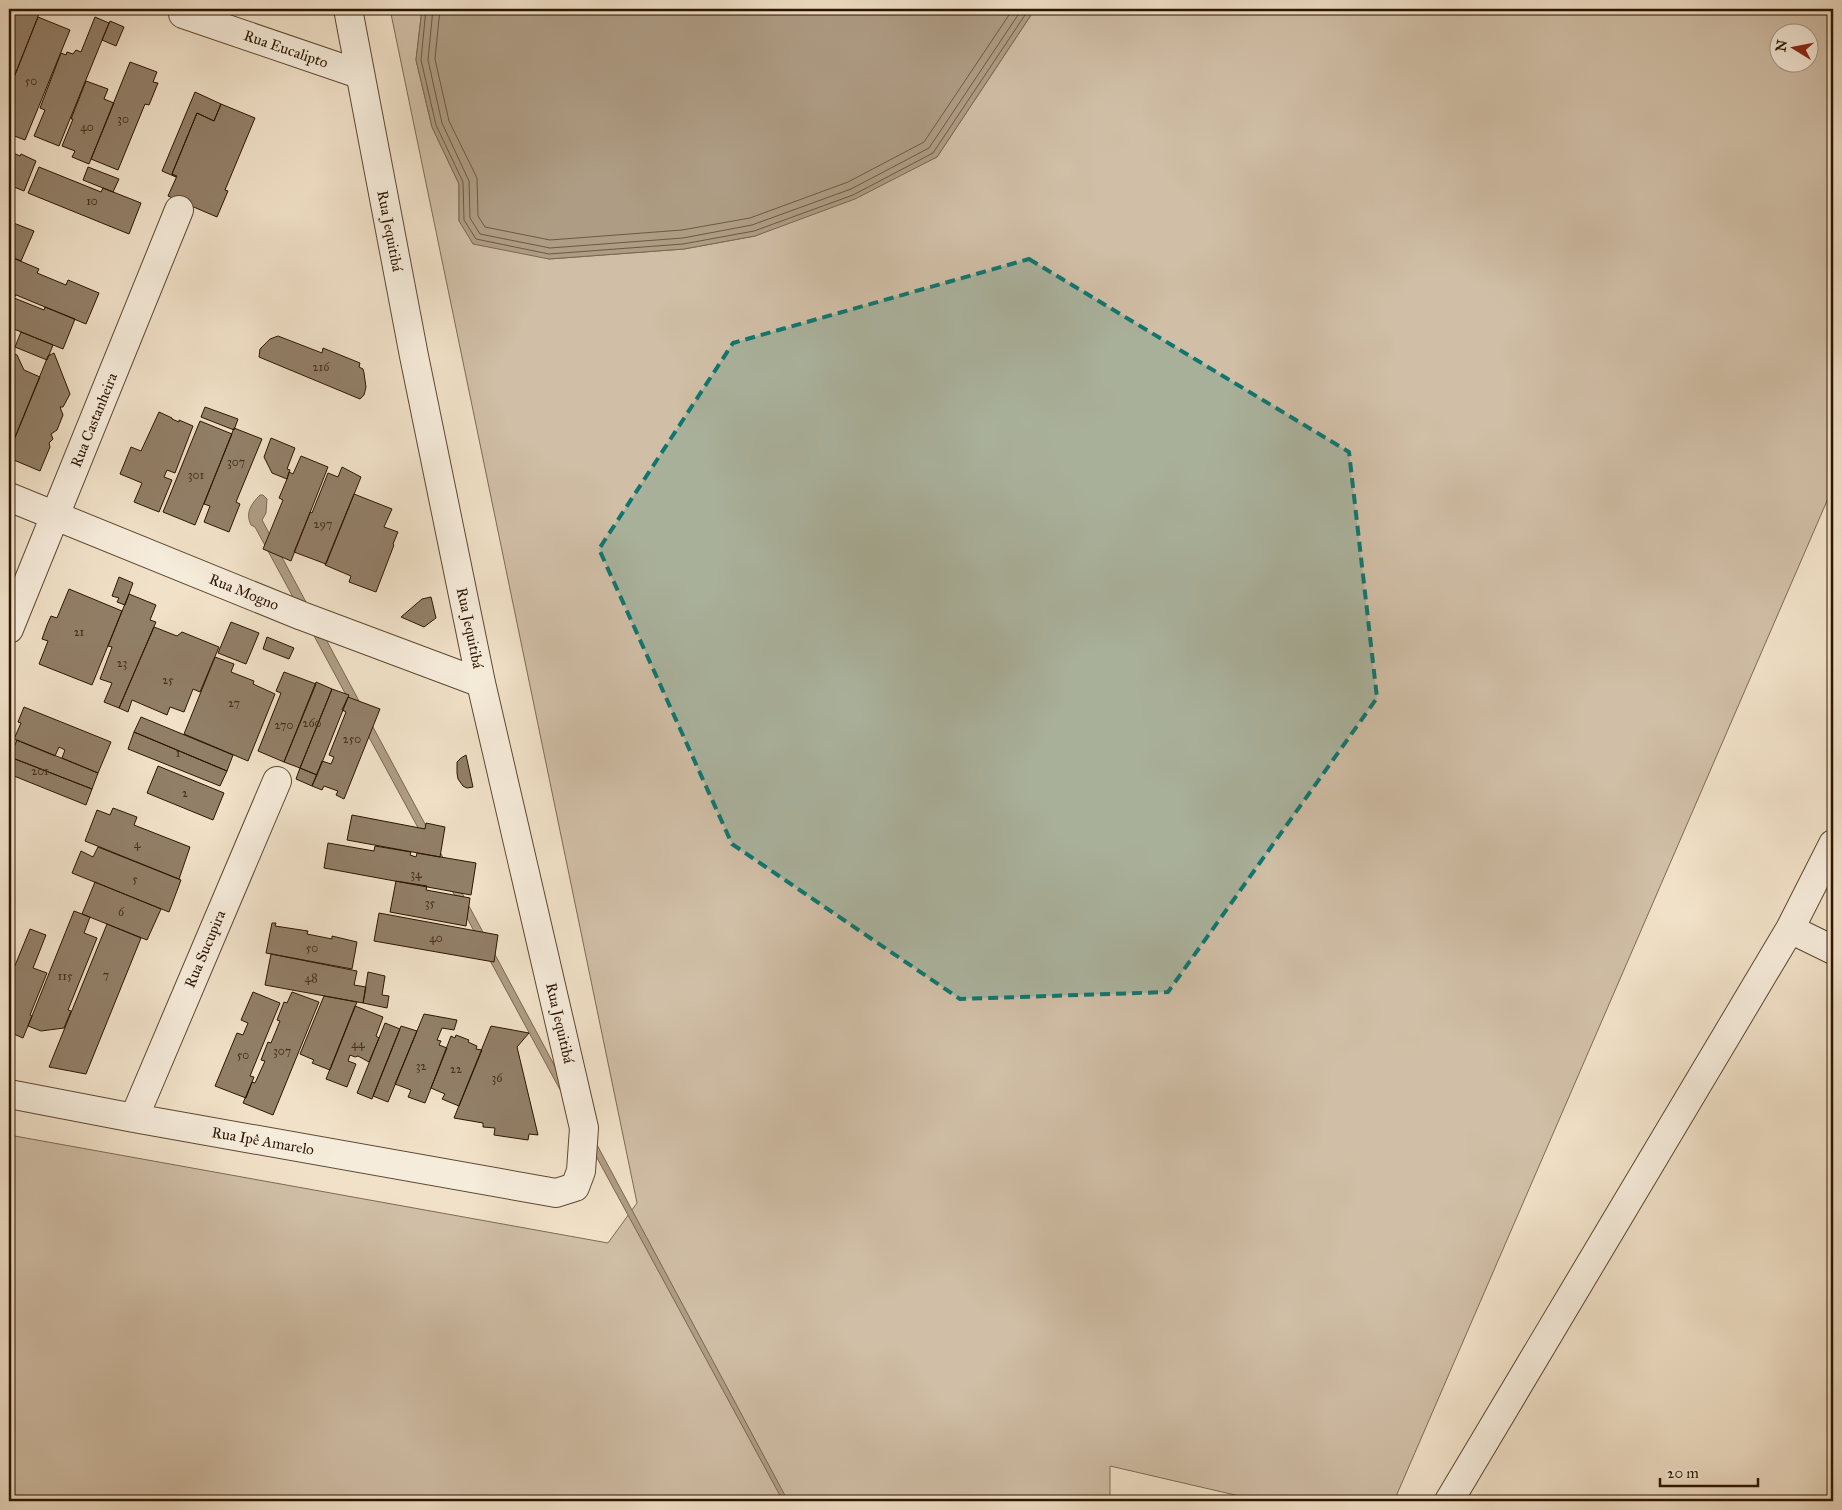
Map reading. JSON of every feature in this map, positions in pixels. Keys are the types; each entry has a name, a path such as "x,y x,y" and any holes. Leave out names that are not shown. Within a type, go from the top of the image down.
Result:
{"street":[{"name":"Rua Jequitibá","path":"348,9 412,346 481,683 584,1128 582,1171 575,1187 556,1193 518,1187"},
{"name":"Rua Eucalipto","path":"182,10 359,74"},
{"name":"Rua Castanheira","path":"9,630 179,210"},
{"name":"Rua Mogno","path":"9,497 302,616 481,683"},
{"name":"Rua Sucupira","path":"134,1118 277,780"},
{"path":"1449,1501 1790,929 1833,844"},
{"path":"1790,929 1833,950"},
{"name":"Rua Ipê Amarelo","path":"9,1094 518,1187"}],"highlighted area":[{"path":"1029,259 1349,452 1377,698 1168,992 960,999 732,844 599,549 733,343"}],"shaded area":[{"path":"390,9 422,9 416,60 432,127 459,184 459,221 549,259 684,249 755,236 937,157 1035,9 1833,9 1833,487 1394,1501 1261,1501 1110,1466 1110,1501 9,1501 9,1135 608,1243 637,1203"}],"water":[{"path":"422,9 1035,9 937,157 855,199 755,236 684,249 549,259 473,244 459,221 459,184 432,127 416,60"},
{"path":"260,495 267,499 266,513 262,520 788,1501 783,1501 255,527 251,525 249,521 250,509"}],"building":[{"path":"9,9 26,9 39,14 9,90"},
{"path":"38,17 70,30 25,140 9,134 9,101 12,93 9,90"},
{"path":"95,17 109,23 59,146 34,136 45,110 40,108 61,53 66,55 67,52 73,54 76,50 81,52"},
{"path":"110,21 124,27 116,46 102,40"},
{"path":"130,62 157,72 153,82 158,83 149,105 145,104 118,170 91,159"},
{"path":"86,81 108,89 104,99 114,103 89,164 72,157 75,151 62,146"},
{"path":"195,92 221,104 214,121 197,113 172,174 176,177 162,171"},
{"path":"221,104 255,118 225,190 228,191 217,217 168,196 177,176 172,174 197,113 214,121"},
{"path":"9,151 36,161 24,191 9,185"},
{"path":"39,167 101,192 103,188 141,203 129,234 28,193"},
{"path":"88,167 119,179 113,192 83,180"},
{"path":"11,222 34,231 21,261 9,256 9,226"},
{"path":"13,258 39,269 37,273 66,285 68,280 99,293 86,324 9,292 9,269"},
{"path":"9,292 16,295 14,298 44,310 45,307 75,319 63,349 9,327"},
{"path":"21,332 53,345 47,360 15,347"},
{"path":"278,336 322,353 323,348 360,363 359,367 363,369 366,387 364,395 360,399 259,357 260,349 270,339"},
{"path":"12,353 17,355 24,370 40,377 9,452 9,362"},
{"path":"54,353 70,394 63,407 60,407 63,415 57,430 51,434 53,439 49,443 50,447 40,471 9,458 9,452 48,356"},
{"path":"205,407 238,419 234,430 201,417"},
{"path":"159,412 179,422 179,420 193,426 175,473 167,470 164,477 172,480 159,512 134,502 142,483 120,474 131,447 141,451"},
{"path":"200,421 232,434 195,525 163,512"},
{"path":"234,428 262,439 236,502 240,504 229,532 204,522 210,506 204,504"},
{"path":"271,438 295,448 287,469 290,470 287,479 272,473 264,457"},
{"path":"301,456 328,467 291,561 263,549 283,500 279,498 289,472 293,474"},
{"path":"342,467 361,477 326,564 294,552 328,473 338,477"},
{"path":"354,494 392,509 384,527 398,532 376,592 349,582 351,576 325,565"},
{"path":"119,577 133,583 125,605 117,602 119,598 112,596"},
{"path":"69,589 122,611 92,685 39,664 48,641 42,639 47,625 51,616 57,618"},
{"path":"129,594 156,605 150,620 156,622 119,708 104,702 112,683 100,679 112,647 108,646"},
{"path":"431,597 436,618 424,627 401,617 422,599"},
{"path":"231,622 259,633 246,664 218,653"},
{"path":"154,627 177,636 182,632 219,647 200,692 193,689 184,712 170,707 167,715 132,700 128,712 119,708"},
{"path":"267,637 294,648 289,659 263,649"},
{"path":"215,657 234,664 231,672 254,681 253,684 275,694 248,761 184,734"},
{"path":"284,672 316,684 284,762 258,751 281,693 276,691"},
{"path":"316,682 332,689 300,768 284,762"},
{"path":"332,689 349,695 317,775 300,768"},
{"path":"348,697 380,709 344,799 336,795 338,791 324,786 322,790 312,786 322,761 331,764 334,757 329,755 346,712 342,710"},
{"path":"24,707 111,742 98,773 62,758 65,750 59,747 55,756 14,739 21,723 18,722"},
{"path":"141,717 233,755 227,771 134,732"},
{"path":"134,732 227,771 220,786 128,749"},
{"path":"17,740 98,773 92,789 10,757"},
{"path":"466,755 473,787 467,788 458,779 457,773 457,762"},
{"path":"10,757 92,789 86,805 9,774"},
{"path":"158,766 224,793 213,820 147,793"},
{"path":"300,768 317,775 312,786 296,779"},
{"path":"113,808 137,817 134,825 190,847 179,879 85,841 97,810 110,815"},
{"path":"352,815 425,829 426,823 445,827 440,857 347,840"},
{"path":"328,843 374,851 375,846 411,852 410,855 416,857 417,853 476,863 471,895 324,868"},
{"path":"98,847 181,880 169,912 72,873 81,851 93,857"},
{"path":"396,881 427,886 426,890 470,898 466,926 390,912"},
{"path":"95,882 161,909 147,940 82,914"},
{"path":"74,911 90,917 84,933 97,938 68,1010 71,1011 64,1028 41,1031 28,1026"},
{"path":"379,913 498,935 494,962 374,941"},
{"path":"272,923 276,923 275,926 308,931 307,934 332,939 332,936 357,942 352,969 266,953"},
{"path":"107,924 141,938 86,1074 49,1067"},
{"path":"30,929 46,935 33,968 47,973 23,1038 9,1032 9,980"},
{"path":"271,954 357,971 354,985 366,987 363,1003 265,985"},
{"path":"368,972 385,976 382,995 389,996 387,1008 363,1003"},
{"path":"253,992 280,1003 250,1076 254,1077 246,1098 215,1086 237,1033 243,1035 248,1023 241,1020"},
{"path":"292,992 319,1002 273,1115 243,1103 252,1082 255,1083 265,1061 261,1060 268,1042 271,1043 280,1021 277,1020 284,1002 287,1003"},
{"path":"324,996 357,1002 330,1070 312,1063 314,1060 300,1054"},
{"path":"355,1006 383,1017 376,1036 379,1038 369,1062 358,1056 350,1055 348,1061 356,1064 347,1087 326,1079"},
{"path":"424,1014 457,1020 454,1030 442,1028 437,1040 441,1041 439,1045 447,1048 425,1103 408,1097 411,1090 395,1084"},
{"path":"385,1023 400,1029 372,1099 357,1093"},
{"path":"401,1026 417,1031 388,1102 373,1096"},
{"path":"491,1026 529,1033 517,1047 538,1135 529,1134 528,1140 494,1135 495,1128 483,1127 483,1123 454,1118"},
{"path":"456,1035 469,1040 468,1042 477,1046 476,1049 482,1050 459,1106 442,1099 445,1094 431,1088 451,1036 455,1038"}]}
